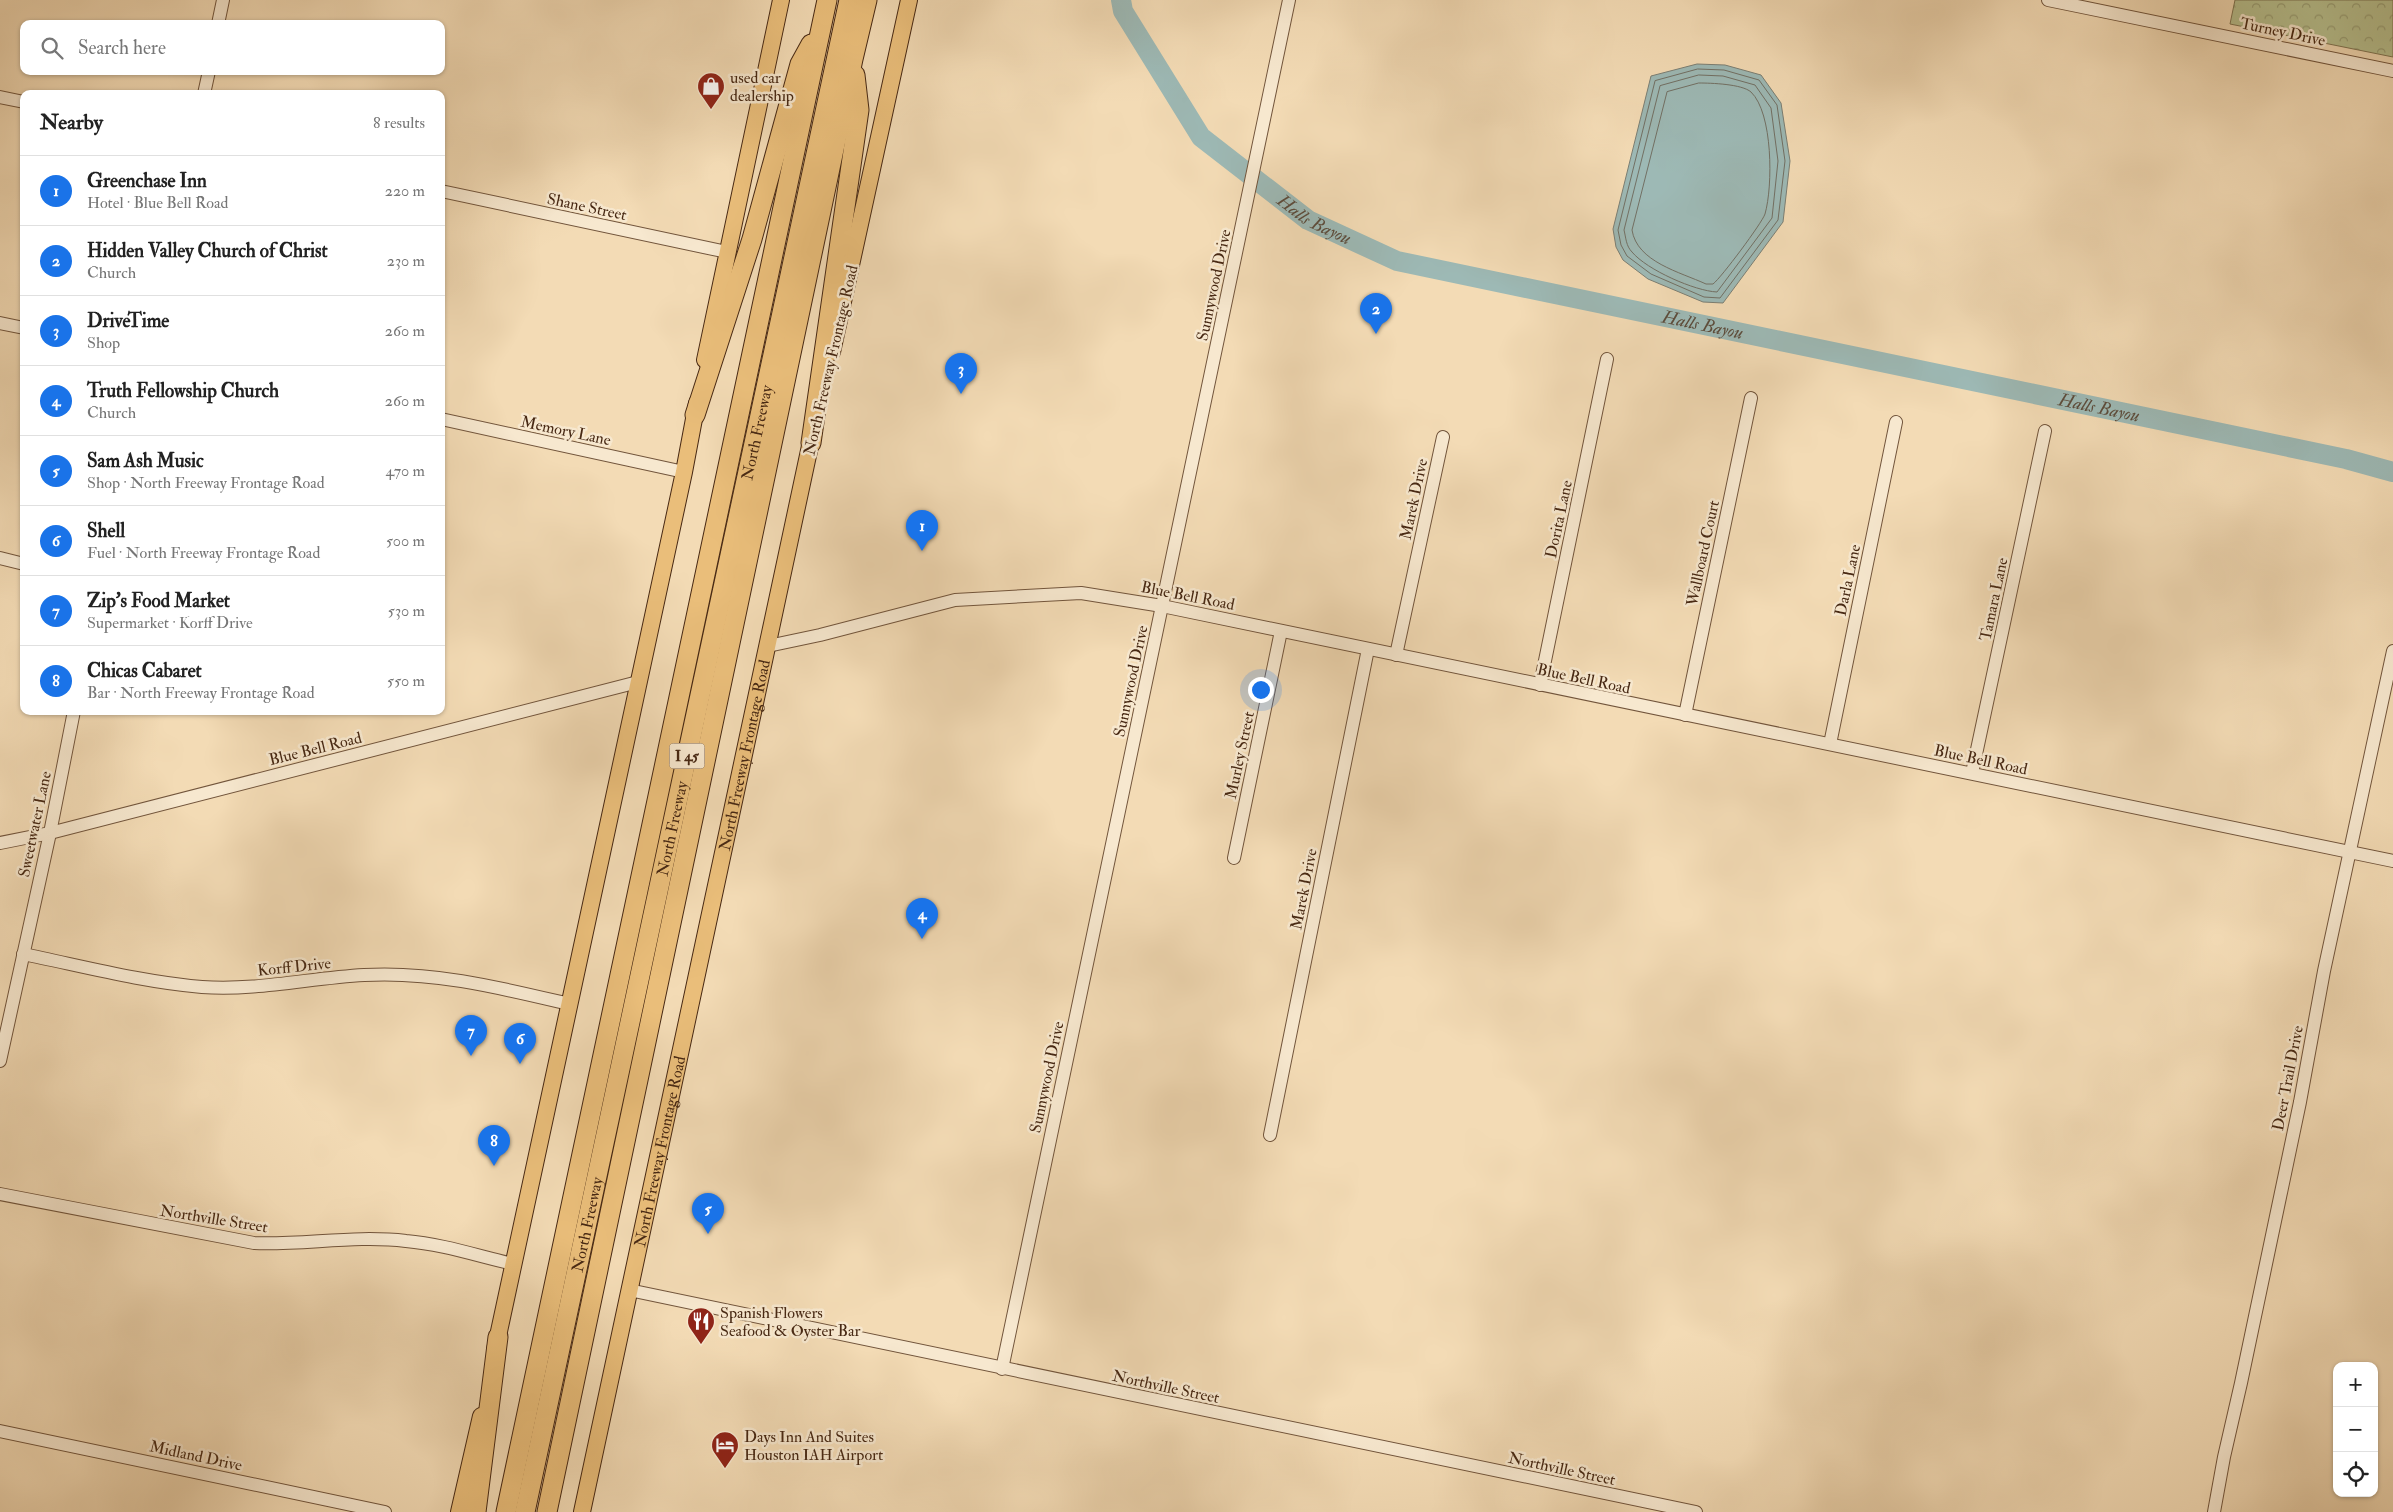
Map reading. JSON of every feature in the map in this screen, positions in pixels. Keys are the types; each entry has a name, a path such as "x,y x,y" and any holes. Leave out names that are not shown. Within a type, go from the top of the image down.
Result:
{"highway":[{"name":"North Freeway","path":"506,1512 827,0"},
{"name":"North Freeway","path":"525,1512 849,0"},
{"name":"North Freeway","path":"547,1512 853,58 867,0"},
{"path":"695,415 752,239 800,64 822,24"},
{"path":"811,443 859,110 853,58"},
{"path":"476,1512 498,1337"}],"main road":[{"path":"459,1512 684,472 727,252 782,0"},
{"name":"North Freeway Frontage Road","path":"582,1512 811,443 862,221 909,0"}],"street":[{"path":"219,20 224,0"},
{"name":"Sunnywood Drive","path":"1002,1369 1289,0"},
{"name":"Turney Drive","path":"2048,0 2393,71"},
{"path":"205,90 207,75"},
{"path":"0,97 20,101"},
{"name":"Shane Street","path":"445,192 727,252"},
{"path":"0,323 20,327"},
{"name":"Dorita Lane","path":"1540,685 1608,359"},
{"name":"Wallboard Court","path":"1684,715 1751,398"},
{"name":"Memory Lane","path":"445,420 684,472"},
{"name":"Darla Lane","path":"1830,744 1896,422"},
{"name":"Tamara Lane","path":"1972,773 2045,431"},
{"name":"Marek Drive","path":"1396,655 1443,437"},
{"path":"0,558 20,563"},
{"name":"Blue Bell Road","path":"768,646 820,635 955,600 1081,593 1162,606 2393,860"},
{"name":"Murley Street","path":"1234,858 1281,631"},
{"name":"Marek Drive","path":"1270,1135 1368,649"},
{"name":"Deer Trail Drive","path":"2214,1512 2224,1457 2244,1373 2300,1102 2324,971 2393,651"},
{"name":"Blue Bell Road","path":"0,843 50,833 638,682"},
{"name":"Sweetwater Lane","path":"0,1061 50,833 73,715"},
{"name":"Korff Drive","path":"23,954 145,979 202,987 256,987 364,975 428,976 505,989 569,1004"},
{"name":"Northville Street","path":"0,1194 254,1243 286,1244 369,1239 407,1241 514,1264"},
{"name":"Northville Street","path":"629,1290 1696,1512"},
{"name":"Midland Drive","path":"0,1431 386,1512"}],"green space":[{"path":"2235,0 2393,0 2393,57 2230,24"}],"water":[{"path":"1697,64 1725,65 1761,75 1781,103 1790,161 1783,222 1723,303 1703,302 1648,279 1623,260 1616,247 1613,229 1651,76"}],"waterway":[{"name":"Halls Bayou","path":"1121,0 1123,11 1201,137 1308,220 1397,261 2346,459 2393,472"}],"place":[{"name":"used car dealership","path":"711,110"},
{"name":"Hidden Valley Church of Christ","path":"1376,334"},
{"name":"DriveTime","path":"961,394"},
{"name":"Greenchase Inn","path":"922,551"},
{"name":"Truth Fellowship Church","path":"922,939"},
{"name":"Zip's Food Market","path":"471,1056"},
{"name":"Shell","path":"520,1064"},
{"name":"Chicas Cabaret","path":"494,1166"},
{"name":"Sam Ash Music","path":"708,1234"},
{"name":"Spanish Flowers Seafood & Oyster Bar","path":"701,1345"},
{"name":"Days Inn And Suites Houston IAH Airport","path":"725,1469"}]}
